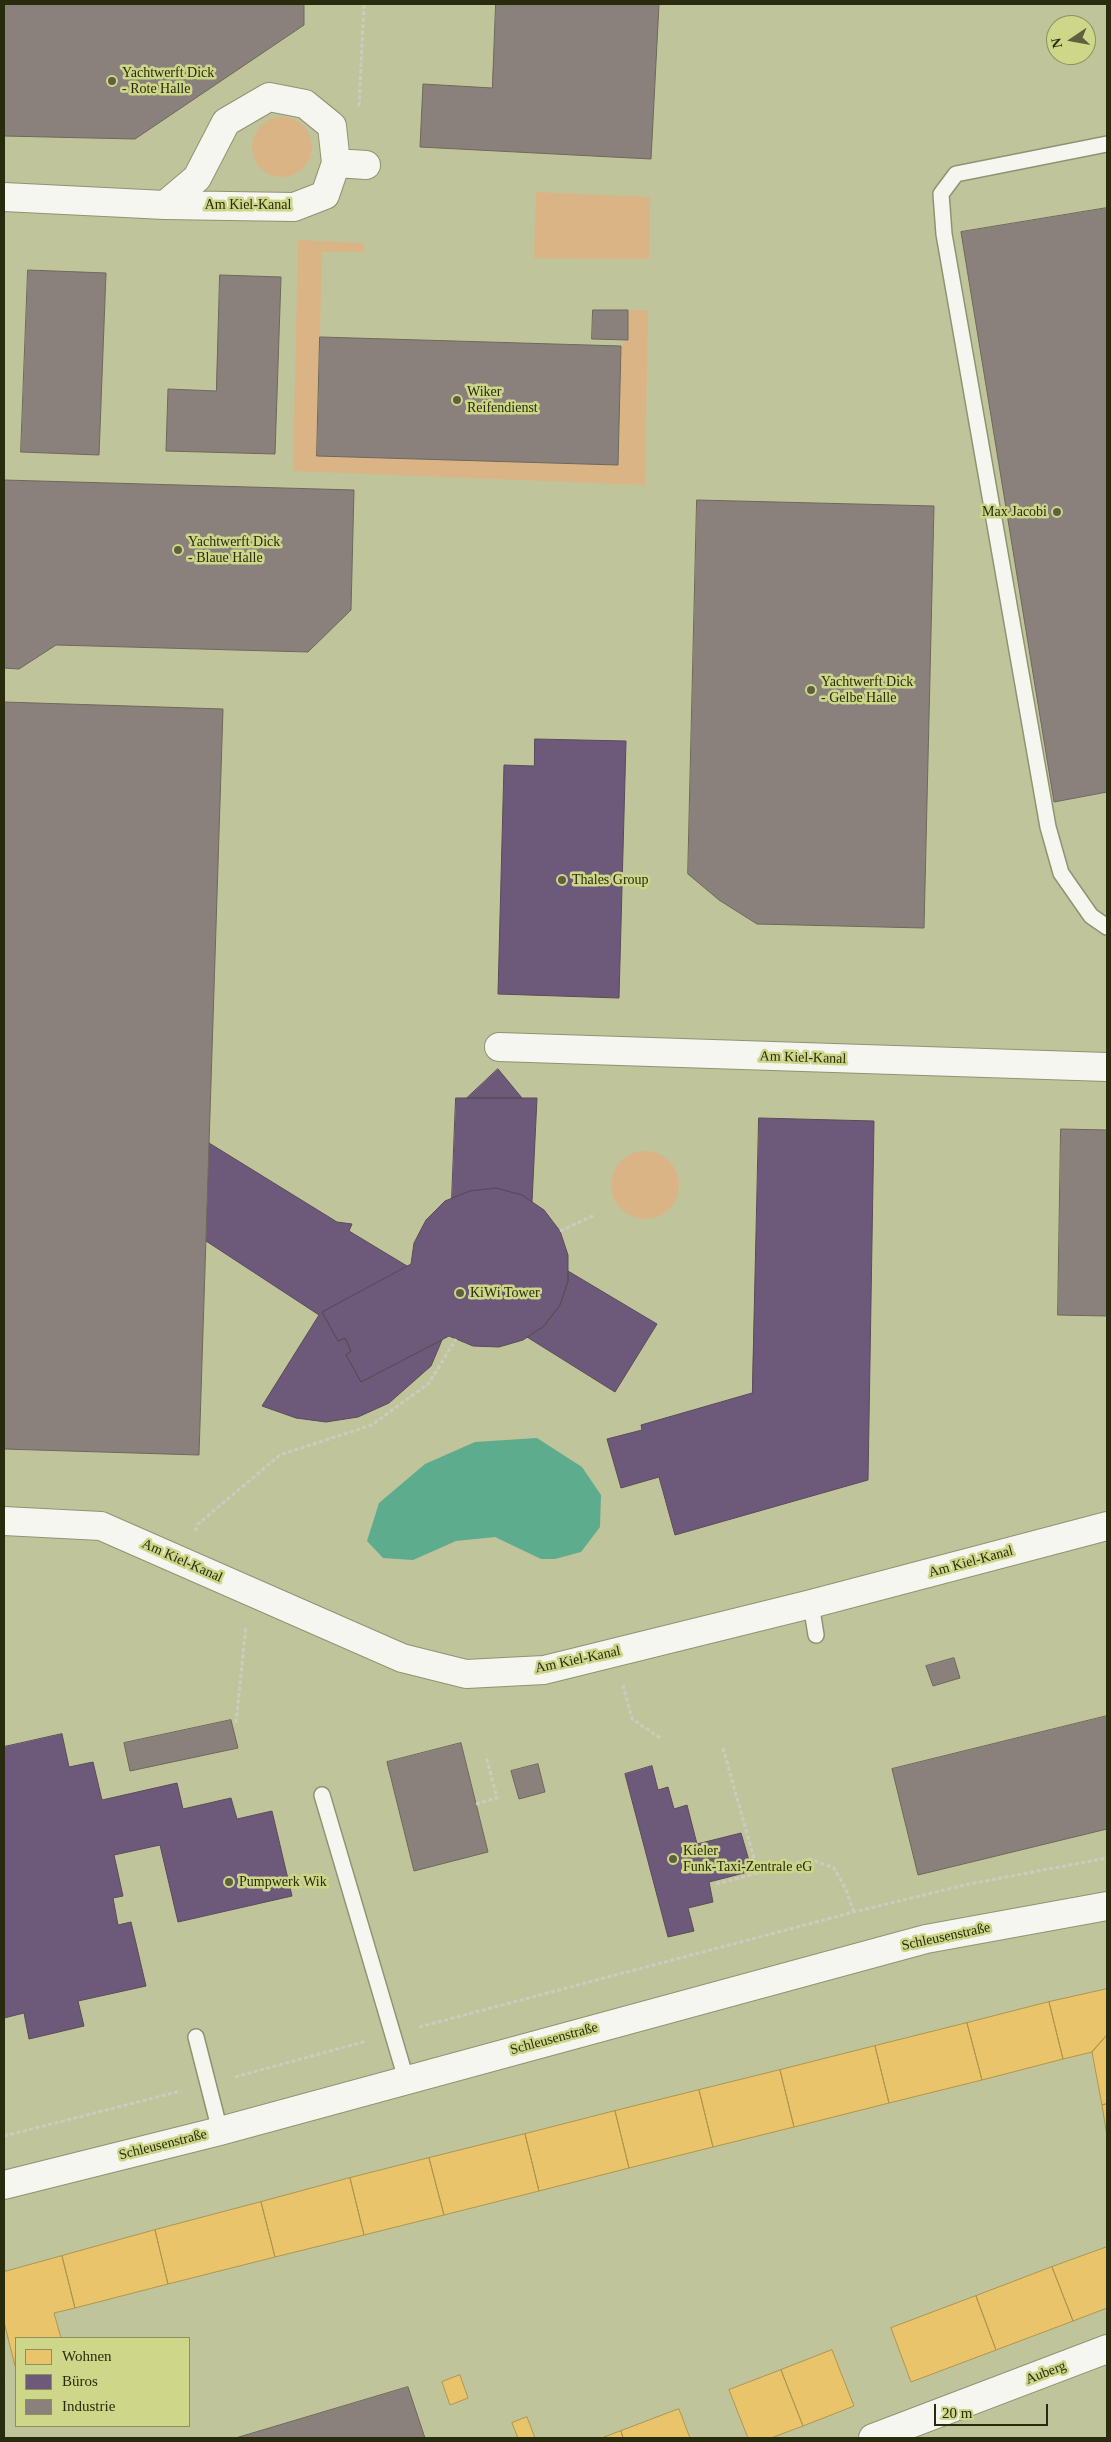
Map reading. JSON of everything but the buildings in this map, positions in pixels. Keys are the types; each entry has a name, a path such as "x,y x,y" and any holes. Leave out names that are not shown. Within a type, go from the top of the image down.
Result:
{"street":[{"name":"Am Kiel-Kanal","path":"4,196 166,205 294,207 325,195 336,163 332,126 305,104 270,97 226,122 197,178 166,205"},
{"path":"336,163 366,165"},
{"name":"Am Kiel-Kanal","path":"499,1047 1107,1067"},
{"name":"Am Kiel-Kanal","path":"4,1521 101,1526 402,1658 466,1674 544,1670 811,1604 1107,1526"},
{"name":"Schleusenstraße","path":"4,2185 220,2130 926,1939 1107,1906"},
{"name":"Auberg","path":"873,2438 1107,2349"}],"lane":[{"path":"1107,144 956,174 941,194 944,234 1048,828 1061,873 1091,916 1107,927"},
{"path":"811,1604 816,1635"},
{"path":"322,1795 406,2079"},
{"path":"196,2037 220,2130"}],"path":[{"path":"359,108 364,4"},
{"path":"560,1231 594,1215"},
{"path":"182,1562 198,1524 280,1456 372,1425 429,1383 456,1339"},
{"path":"236,1723 250,1591"},
{"path":"615,1652 632,1719 662,1738"},
{"path":"723,1748 758,1873"},
{"path":"476,1804 497,1798 486,1756"},
{"path":"4,2136 209,2084 393,2033 854,1912 969,1884 1107,1858"},
{"path":"716,1884 810,1859 834,1868 846,1890 854,1912"}],"shaded area":[{"path":"276,117 288,117 299,122 307,130 312,141 310,159 299,172 288,177 276,177 265,172 257,164 252,153 252,141 257,130 265,122"},
{"path":"536,192 650,197 649,259 534,258"},
{"path":"298,240 363,243 364,252 322,252 317,456 618,465 621,346 628,339 628,310 648,310 645,485 293,471"},
{"path":"645,1151 658,1153 669,1161 677,1172 679,1185 677,1198 669,1209 658,1217 645,1219 632,1217 621,1209 613,1198 611,1185 613,1172 621,1161 632,1153"},
{"path":"537,1438 582,1467 601,1495 600,1527 581,1552 555,1559 541,1559 495,1537 456,1541 413,1560 383,1558 367,1541 379,1503 425,1464 475,1442"}],"place":[{"name":"Yachtwerft Dick - Rote Halle","path":"112,81"},
{"name":"Wiker Reifendienst","path":"457,400"},
{"name":"Max Jacobi","path":"1057,512"},
{"name":"Yachtwerft Dick - Blaue Halle","path":"178,550"},
{"name":"Yachtwerft Dick - Gelbe Halle","path":"811,690"},
{"name":"Thales Group","path":"562,880"},
{"name":"KiWi Tower","path":"460,1293"},
{"name":"Kieler Funk-Taxi-Zentrale eG","path":"673,1859"},
{"name":"Pumpwerk Wik","path":"229,1882"}]}
